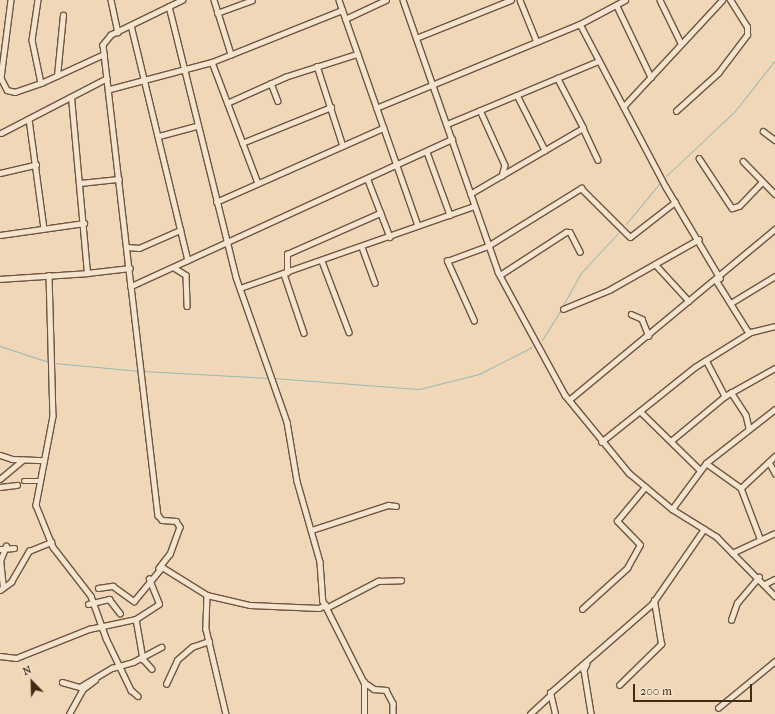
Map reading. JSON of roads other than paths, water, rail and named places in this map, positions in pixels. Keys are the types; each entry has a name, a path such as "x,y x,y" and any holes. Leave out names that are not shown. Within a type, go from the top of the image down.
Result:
{"street":[{"path":"11,0 3,84 15,92 41,83 104,54"},
{"path":"38,0 32,40 41,83"},
{"path":"111,0 118,32"},
{"path":"98,588 114,586 134,601 149,579 170,554 180,527 176,522 162,520 158,515 110,89 104,54 105,41 118,32 168,6 183,0"},
{"path":"214,0 231,54"},
{"path":"217,13 252,0"},
{"path":"339,0 418,226"},
{"path":"345,19 386,0"},
{"path":"403,0 488,246 500,275 569,400 601,442 645,488 672,509 704,529 758,577 775,596"},
{"path":"416,38 511,0"},
{"path":"520,0 537,42"},
{"path":"376,108 580,24 617,6 625,0"},
{"path":"660,0 681,43"},
{"path":"622,107 651,78 681,43 722,0"},
{"path":"676,111 718,73 747,35 748,27 730,0"},
{"path":"168,6 186,69 197,126 216,202 240,288 287,422 297,481 321,566 325,607 364,682 365,714"},
{"path":"617,6 651,78"},
{"path":"110,89 146,81 212,62 342,10"},
{"path":"57,76 63,15"},
{"path":"580,24 622,107 675,202 699,240 718,279 749,333"},
{"path":"131,25 146,81 188,260"},
{"path":"227,103 271,83 317,66 357,54"},
{"path":"447,124 598,61"},
{"path":"212,62 258,183"},
{"path":"317,66 343,146"},
{"path":"1,133 107,78"},
{"path":"557,78 598,160"},
{"path":"271,83 278,101"},
{"path":"517,95 545,150"},
{"path":"71,98 84,223 87,273"},
{"path":"242,143 331,107"},
{"path":"480,110 480,116 505,165 502,176"},
{"path":"474,112 480,116"},
{"path":"29,119 44,228"},
{"path":"159,136 197,126"},
{"path":"216,202 383,128"},
{"path":"470,194 516,169 583,128"},
{"path":"764,131 775,140"},
{"path":"131,286 397,167 452,140"},
{"path":"428,152 450,215"},
{"path":"699,158 732,208 739,206 762,182"},
{"path":"743,161 775,194"},
{"path":"0,173 36,165"},
{"path":"505,165 516,169"},
{"path":"80,183 119,179"},
{"path":"368,180 390,237"},
{"path":"474,321 446,262 488,246 581,188 630,237 675,202"},
{"path":"240,288 362,247 474,206"},
{"path":"304,333 286,273 287,254 380,213"},
{"path":"0,236 84,223"},
{"path":"569,400 649,336 689,301 718,279 775,229"},
{"path":"127,247 139,248 180,230"},
{"path":"500,275 566,232 570,232 580,252"},
{"path":"563,309 655,264 699,240"},
{"path":"362,247 375,283"},
{"path":"322,261 348,332"},
{"path":"655,264 689,301"},
{"path":"173,267 186,275 187,306"},
{"path":"0,279 87,273 130,268"},
{"path":"49,275 53,416 36,505 51,542 95,604 102,625 131,690 138,696"},
{"path":"731,303 775,276"},
{"path":"631,314 642,319 649,336"},
{"path":"601,442 640,410 706,360 749,333 775,326"},
{"path":"706,360 725,396"},
{"path":"671,441 725,396 775,368"},
{"path":"731,392 746,415 749,428"},
{"path":"672,509 706,463 775,409"},
{"path":"640,410 700,470"},
{"path":"0,455 23,460 44,460"},
{"path":"741,488 775,456"},
{"path":"0,479 23,460"},
{"path":"769,462 775,472"},
{"path":"706,463 741,488 760,538"},
{"path":"24,482 40,481"},
{"path":"0,487 17,485"},
{"path":"582,609 627,568 640,545 617,521 645,488"},
{"path":"312,530 388,505 396,506"},
{"path":"530,714 654,601 704,529"},
{"path":"732,553 760,538 775,534"},
{"path":"1,589 12,582 29,551 51,542"},
{"path":"1,589 0,561 3,548 14,548"},
{"path":"158,568 207,595 250,605 319,608 325,607 378,581 401,580"},
{"path":"731,620 737,603 758,577"},
{"path":"0,656 16,658 102,625 136,619 159,604 149,579"},
{"path":"765,584 775,579"},
{"path":"207,595 209,641 226,714"},
{"path":"88,604 95,604 109,599 120,613"},
{"path":"618,685 661,644 654,601"},
{"path":"136,619 143,657 152,669"},
{"path":"166,684 178,660 192,647 209,641"},
{"path":"69,714 83,689 98,678 120,664 143,657 161,648"},
{"path":"718,708 775,661"},
{"path":"588,662 584,670 591,713"},
{"path":"62,682 75,688 98,678"},
{"path":"364,682 374,689 386,690 393,703 393,714"},
{"path":"549,696 555,714"}],"waterway":[{"path":"666,176 735,111 775,60"},
{"path":"626,224 659,184"},
{"path":"562,307 580,274 619,232"},
{"path":"542,340 561,310"},
{"path":"0,346 49,362"},
{"path":"273,378 419,389 479,374 532,347"},
{"path":"54,363 140,371"},
{"path":"143,371 270,378"}]}
